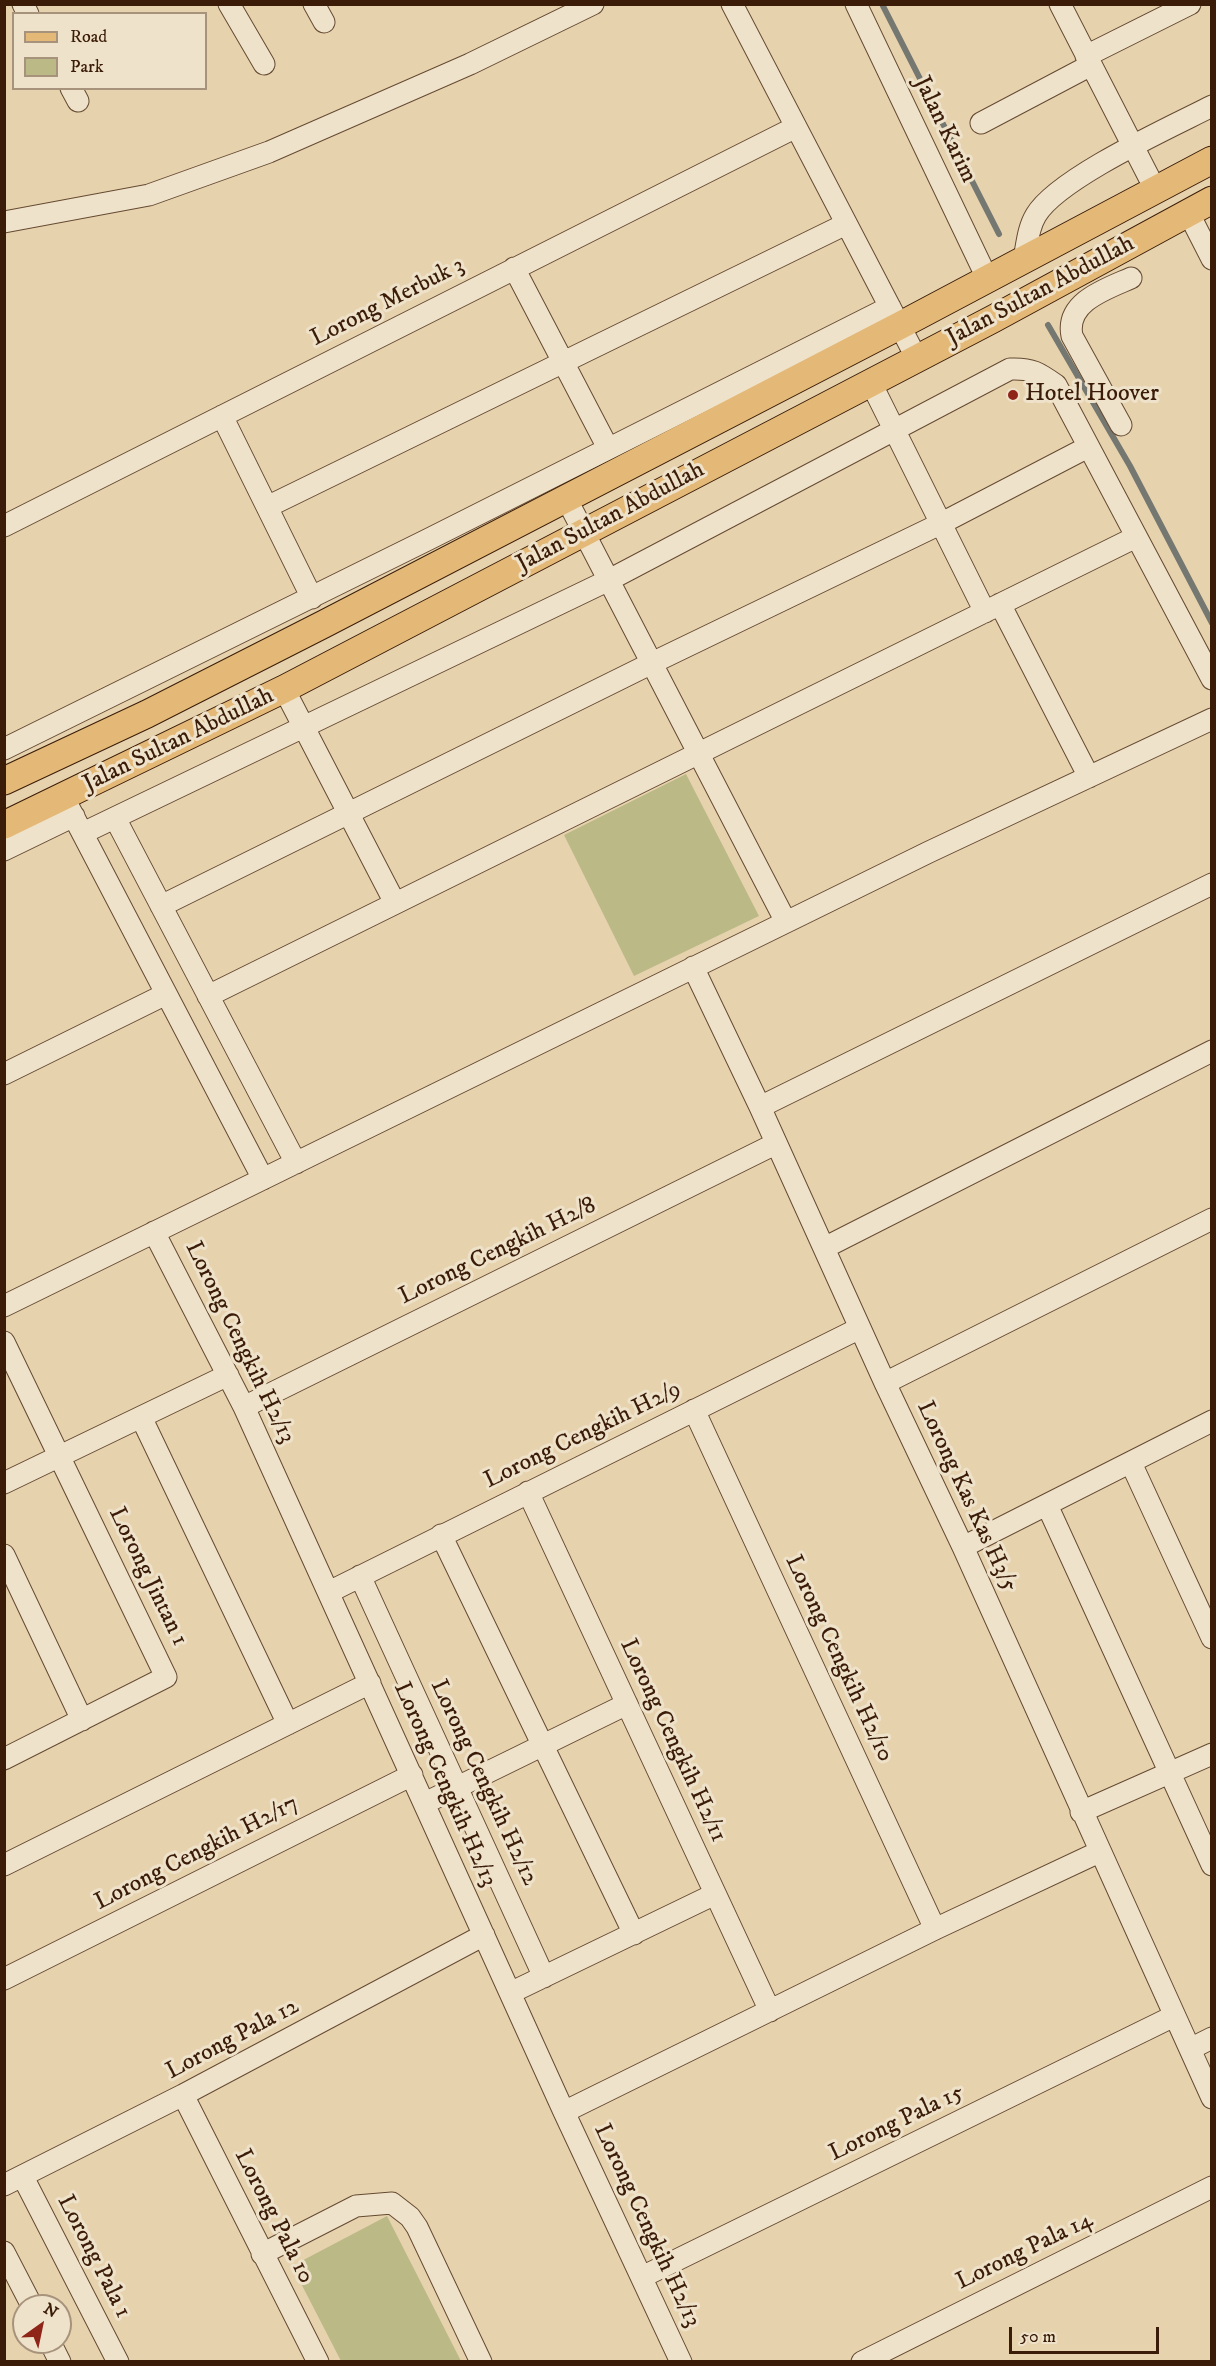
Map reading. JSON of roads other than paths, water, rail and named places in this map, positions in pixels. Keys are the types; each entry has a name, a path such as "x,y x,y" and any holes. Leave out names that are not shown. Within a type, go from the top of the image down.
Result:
{"main road":[{"name":"Jalan Sultan Abdullah","path":"4,781 158,709 566,498 895,316 987,278 1212,160"},
{"path":"1113,254 1146,216 1155,189 1178,200 1204,203"},
{"name":"Jalan Sultan Abdullah","path":"4,825 74,816 284,689 871,383 1204,203"}],"street":[{"path":"229,4 264,64"},
{"path":"4,222 149,195 269,152 470,64 593,4"},
{"path":"732,4 916,359"},
{"name":"Jalan Karim","path":"856,4 987,278"},
{"path":"1060,4 1155,189"},
{"path":"981,123 1190,4"},
{"path":"1024,259 1029,230 1033,221 1037,213 1055,194 1133,146 1212,106"},
{"name":"Lorong Merbuk 3","path":"4,526 795,127"},
{"path":"1204,203 1212,259"},
{"path":"267,507 846,224"},
{"path":"1113,254 1125,281 1087,300 1074,313 1070,327 1072,336 1121,425"},
{"path":"514,268 608,448"},
{"path":"4,749 312,598 608,448 895,316"},
{"path":"4,850 74,816 114,818 609,580 1010,369 1026,368 1041,374 1056,386 1212,679"},
{"path":"871,383 940,524 993,608 1089,777"},
{"path":"222,416 312,598"},
{"path":"161,906 652,663 940,524 1088,447"},
{"path":"566,498 786,922"},
{"path":"208,996 1136,537"},
{"path":"284,689 395,903"},
{"path":"4,1306 693,967 1212,719"},
{"path":"74,816 263,1179"},
{"path":"114,818 296,1162"},
{"path":"760,1107 1212,884"},
{"name":"Lorong Kas Kas H3/5","path":"693,967 963,1547 1212,2098"},
{"path":"4,1074 166,994"},
{"path":"824,1248 1212,1051"},
{"name":"Lorong Cengkih H2/8","path":"244,1407 775,1143"},
{"path":"885,1383 1212,1219"},
{"name":"Lorong Cengkih H2/13","path":"154,1232 244,1407 564,2112 681,2361"},
{"name":"Lorong Cengkih H2/9","path":"329,1592 860,1328"},
{"path":"4,1342 60,1456"},
{"path":"4,1483 228,1374"},
{"name":"Lorong Cengkih H2/10","path":"694,1410 935,1929"},
{"path":"141,1417 288,1724"},
{"path":"963,1547 1212,1420"},
{"name":"Lorong Jintan 1","path":"4,1759 166,1677 60,1456"},
{"path":"1131,1463 1212,1638"},
{"name":"Lorong Cengkih H2/11","path":"528,1492 770,2011"},
{"path":"1047,1505 1212,1864"},
{"path":"441,1535 634,1934"},
{"path":"4,1556 82,1720"},
{"name":"Lorong Cengkih H2/12","path":"360,1576 544,1977"},
{"path":"4,1865 370,1683"},
{"path":"425,1803 458,1789 627,1704"},
{"path":"1081,1812 1212,1754"},
{"name":"Lorong Cengkih H2/17","path":"4,1979 412,1775"},
{"path":"564,2112 935,1929 1099,1852"},
{"path":"510,1993 716,1894"},
{"name":"Lorong Pala 12","path":"14,2181 183,2096 484,1935"},
{"name":"Lorong Pala 15","path":"642,2277 1174,2016"},
{"path":"1190,2049 1212,2038"},
{"name":"Lorong Pala 10","path":"183,2096 318,2361"},
{"name":"Lorong Pala 1","path":"14,2181 118,2361"},
{"name":"Lorong Pala 14","path":"862,2361 1212,2187"},
{"path":"262,2254 356,2206 392,2203 410,2217 417,2227 481,2361"},
{"path":"4,2252 26,2294"}],"waterway":[{"path":"882,4 999,234"},
{"path":"1048,325 1130,466 1212,623"}],"place":[{"name":"Hotel Hoover","path":"1013,395"}]}
